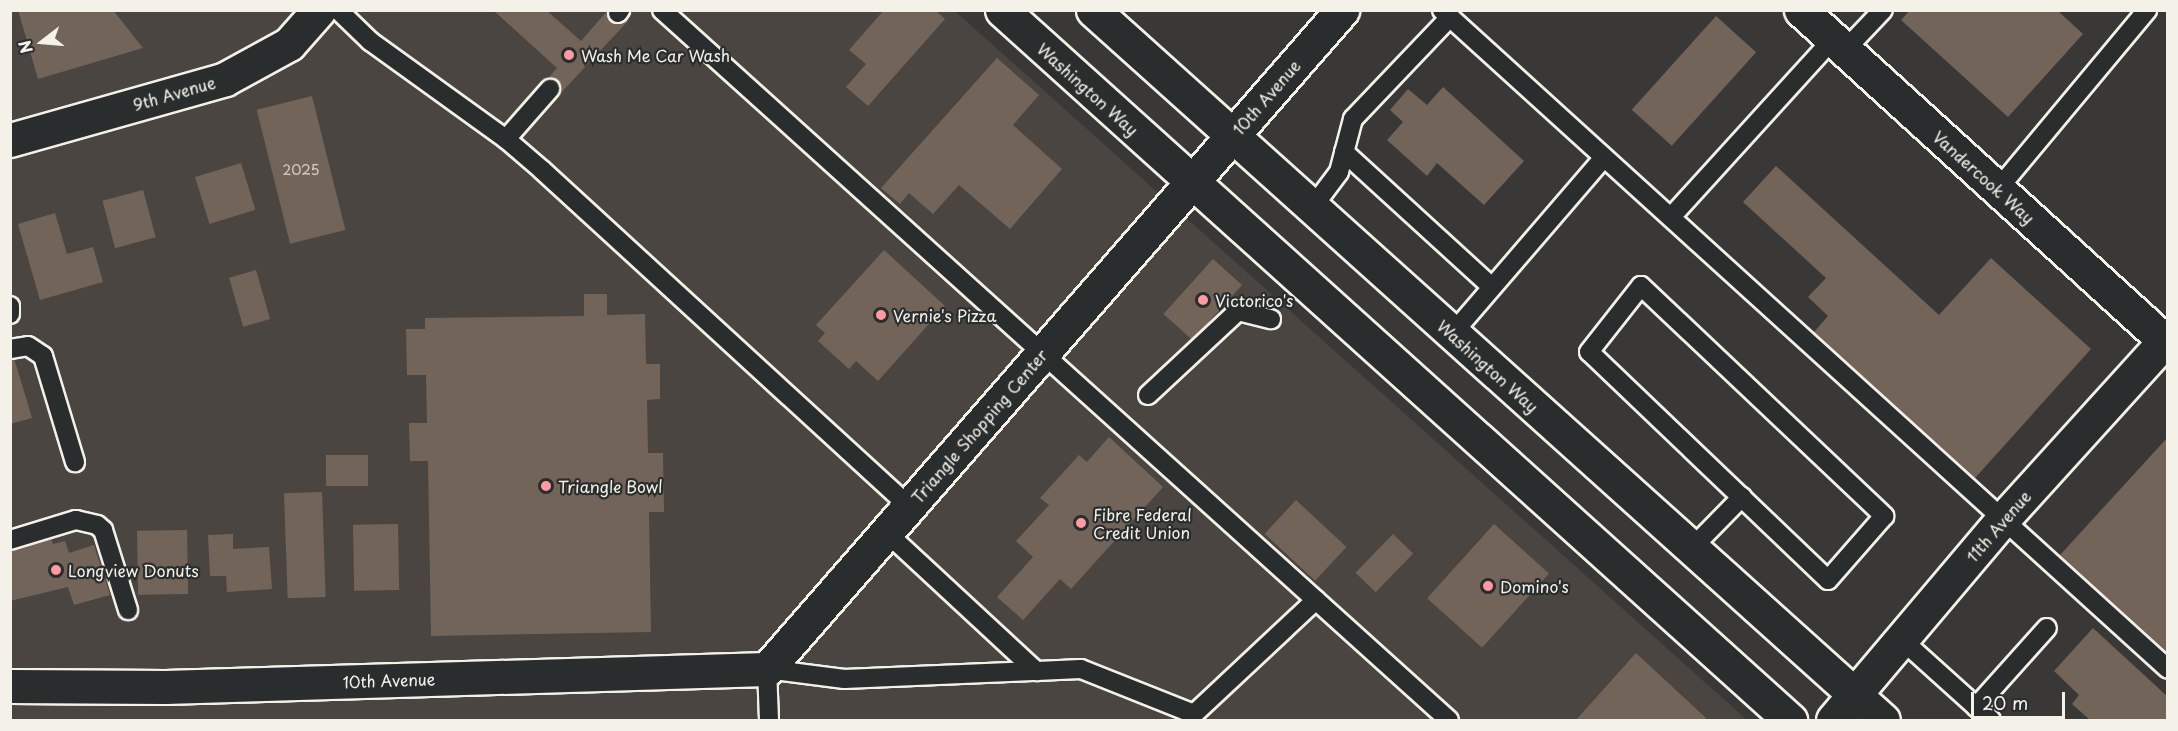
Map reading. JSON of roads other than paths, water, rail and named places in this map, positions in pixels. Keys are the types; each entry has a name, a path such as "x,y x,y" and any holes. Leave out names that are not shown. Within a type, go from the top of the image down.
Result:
{"street":[{"name":"9th Avenue","path":"10,140 225,79 289,44 319,10"},
{"name":"Washington Way","path":"1002,10 1191,183 1790,720"},
{"name":"Washington Way","path":"1093,10 1883,720"},
{"name":"10th Avenue","path":"1191,183 1342,10"},
{"name":"Vandercook Way","path":"1801,10 2166,340"},
{"name":"Triangle Shopping Center","path":"767,669 1191,183"},
{"name":"11th Avenue","path":"1833,720 2004,518 2166,340"},
{"name":"10th Avenue","path":"10,686 175,686 767,669"}],"lane":[{"path":"338,10 370,41 506,139 909,506"},
{"path":"662,10 1449,720"},
{"path":"1671,217 1839,45 1883,10"},
{"path":"1998,189 2147,10"},
{"path":"1312,208 1339,172 1353,119 1446,14 2168,669"},
{"path":"506,139 550,89"},
{"path":"1344,152 1492,287"},
{"path":"1452,334 1604,157"},
{"path":"1641,285 1884,516 1828,580 1742,497 1588,352 1641,285"},
{"path":"10,306 10,314"},
{"path":"1148,395 1238,311 1270,319"},
{"path":"10,349 28,346 43,356 75,462"},
{"path":"1691,549 1742,497"},
{"path":"10,540 76,520 97,525 103,530 128,610"},
{"path":"886,532 1035,671"},
{"path":"769,720 767,669 844,679 1081,669 1194,714 1316,600"},
{"path":"1976,707 2047,628"},
{"path":"1901,639 1991,720"}],"place":[{"name":"Wash Me Car Wash","path":"569,55"},
{"name":"Victorico's","path":"1203,300"},
{"name":"Vernie's Pizza","path":"881,315"},
{"name":"Triangle Bowl","path":"546,486"},
{"name":"Fibre Federal Credit Union","path":"1081,523"},
{"name":"Longview Donuts","path":"56,570"},
{"name":"Domino's","path":"1488,586"}]}
